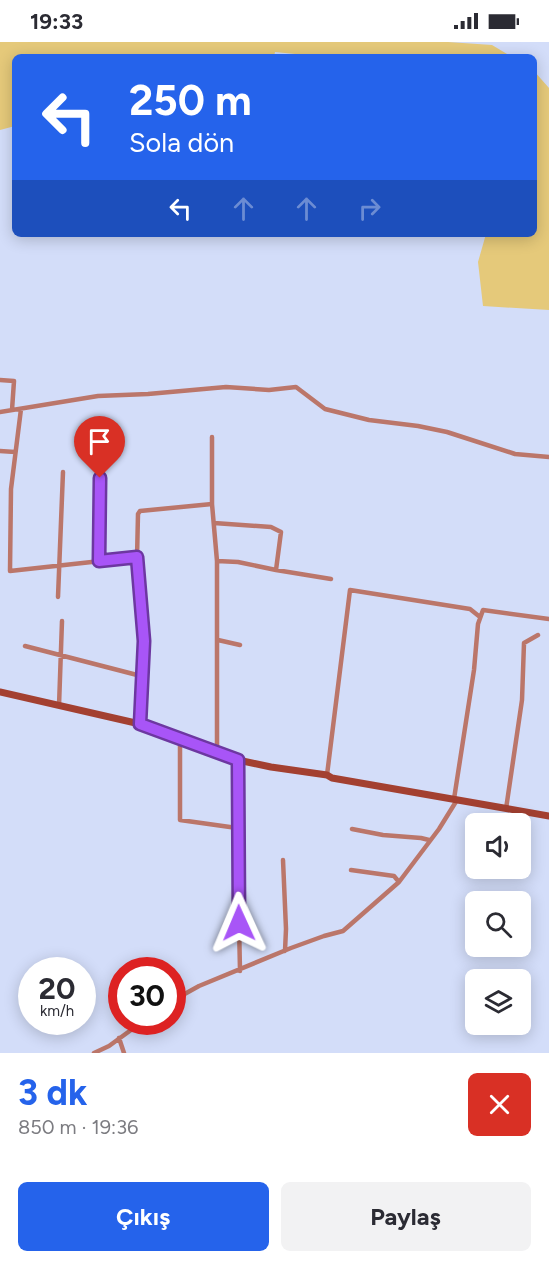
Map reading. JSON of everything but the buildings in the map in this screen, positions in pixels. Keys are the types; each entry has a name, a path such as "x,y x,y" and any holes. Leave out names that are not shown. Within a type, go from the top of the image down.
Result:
{"main road":[{"path":"0,692 140,724 238,760 549,816"}],"street":[{"path":"0,380 14,381 12,410"},
{"path":"0,412 98,396 226,387 270,390 297,387 325,409 369,420 447,432 515,454 549,457"},
{"path":"21,409 12,489 10,571 137,557"},
{"path":"212,437 217,561 217,752"},
{"path":"0,451 15,452"},
{"path":"99,561 100,456"},
{"path":"58,597 63,472"},
{"path":"140,724 144,641 137,557 138,514 140,511 213,504"},
{"path":"214,523 271,527 281,532 276,570"},
{"path":"217,561 238,562 331,579"},
{"path":"327,775 350,590 470,609 480,616"},
{"path":"186,993 285,951 324,936 343,932 399,882 456,800 478,624 483,610 549,619"},
{"path":"59,706 62,621"},
{"path":"506,809 522,700 524,643 538,636"},
{"path":"218,640 240,645"},
{"path":"25,646 141,676"},
{"path":"178,737 180,745 180,820 237,828"},
{"path":"238,760 240,970"},
{"path":"352,829 382,836 429,840"},
{"path":"283,860 285,951"},
{"path":"351,870 394,876 399,882"},
{"path":"94,1053 123,1035"},
{"path":"119,1038 124,1053"}],"shaded area":[{"path":"0,42 448,42 492,45 507,54 295,54 275,52 275,54 12,54 12,127 0,130"},
{"path":"537,74 549,88 549,310 483,306 478,262 485,237 537,237"}],"route":[{"path":"100,478 99,561 137,557 144,641 140,724 238,760 239,923"}]}
